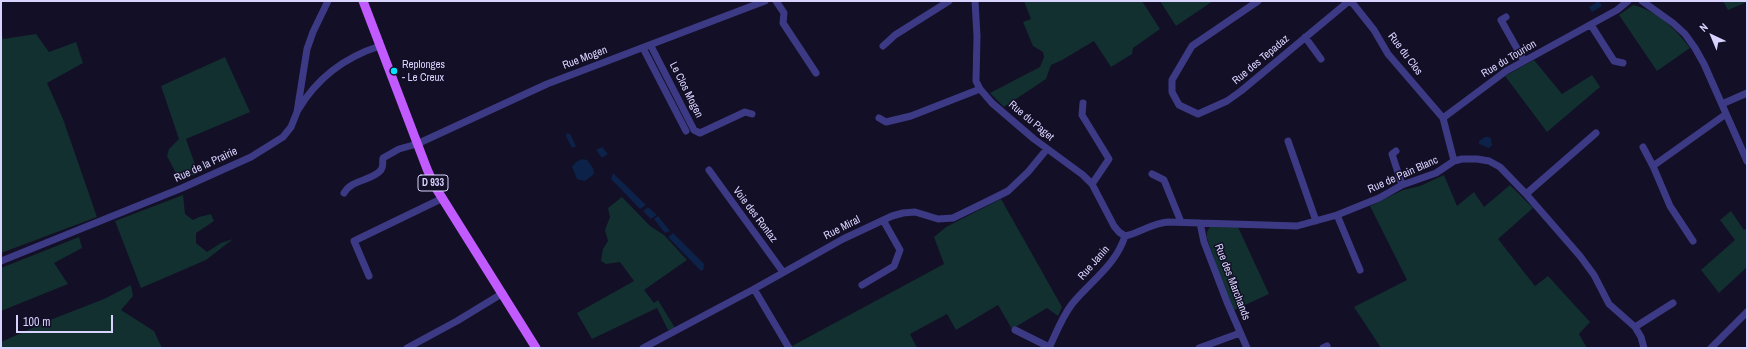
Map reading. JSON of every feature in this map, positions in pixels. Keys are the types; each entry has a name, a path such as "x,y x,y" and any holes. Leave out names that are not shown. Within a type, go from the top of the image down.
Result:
{"main road":[{"name":"D 933","path":"363,1 427,169 443,198 536,348"}],"street":[{"name":"Rue de la Prairie","path":"1,261 182,188 251,156 283,137 291,127 296,112 307,49 313,32 328,1"},
{"name":"Rue Mogen","path":"344,193 350,186 379,172 382,169 382,161 386,155 402,148 417,144 540,87 651,46 765,1"},
{"path":"776,1 784,13 783,22 816,73"},
{"path":"883,46 895,35 949,1"},
{"path":"879,118 886,122 911,116 980,89 976,81 977,36 975,1"},
{"name":"Rue des Tepadaz","path":"1258,1 1192,46 1172,80 1172,92 1179,105 1198,114 1227,101 1350,1"},
{"name":"Rue du Clos","path":"1350,1 1374,30 1388,54 1443,118"},
{"name":"Rue du Tourion","path":"1443,118 1493,80 1524,61 1618,10 1628,1"},
{"path":"1642,1 1673,23 1685,34 1695,48 1704,64 1747,161"},
{"path":"1506,17 1501,20 1524,61"},
{"path":"1591,25 1614,61 1623,63"},
{"path":"1305,37 1321,59"},
{"path":"296,112 311,92 341,63 356,55 380,46"},
{"name":"Le Clos Mogen","path":"651,46 694,130 700,133 745,112 752,114"},
{"path":"643,48 686,131"},
{"path":"301,85 311,92"},
{"name":"Rue du Paget","path":"980,89 992,103 1047,149 1083,175 1092,184 1114,226 1125,236"},
{"path":"1722,104 1747,93"},
{"path":"1083,103 1082,115 1109,159 1092,184"},
{"path":"1653,166 1726,114"},
{"path":"1443,118 1454,161"},
{"path":"1526,194 1596,133"},
{"path":"1288,141 1316,221"},
{"path":"1643,147 1670,206 1693,241"},
{"name":"Rue Miral","path":"643,348 754,289 843,239 883,220 903,212 915,212 938,219 953,218 1008,191 1028,172 1047,149"},
{"path":"1396,151 1392,154 1402,185"},
{"name":"Rue de Pain Blanc","path":"1200,223 1297,226 1337,215 1379,198 1402,185 1436,174 1454,161 1462,159 1489,161 1500,167 1526,194 1590,269 1609,304 1635,327 1641,337 1644,348"},
{"name":"Voie des Rontaz","path":"709,170 783,272"},
{"path":"1152,174 1164,180 1181,222"},
{"path":"369,276 354,241 443,198"},
{"path":"1337,215 1360,270"},
{"path":"862,285 894,266 900,250 883,220"},
{"path":"1125,236 1132,235 1154,224 1162,222 1200,223"},
{"name":"Rue des Marchands","path":"1200,223 1207,249 1226,302 1247,348"},
{"name":"Rue Janin","path":"1049,347 1064,316 1072,304 1109,265 1120,249 1125,236"},
{"path":"754,289 789,348"},
{"path":"407,348 458,321 502,293"},
{"path":"1635,327 1673,303"},
{"path":"1711,348 1747,312"},
{"path":"1016,330 1049,347"},
{"path":"1199,348 1240,333"}],"green space":[{"path":"1024,1 1142,1 1160,29 1133,48 1132,54 1111,67 1094,41 1051,65 1046,79 1004,107 990,93 1040,67 1044,57 1043,52 1033,46 1023,22 1031,19"},
{"path":"1160,1 1213,1 1176,26"},
{"path":"1723,1 1747,1 1747,2 1728,10"},
{"path":"1633,5 1658,16 1679,34 1690,48 1657,71 1619,15"},
{"path":"1,31 3,39 36,34 49,52 76,42 83,63 47,83 63,119 97,217 1,253"},
{"path":"225,57 250,112 186,139 198,173 182,180 178,177 167,156 169,149 179,139 161,86"},
{"path":"1534,60 1562,94 1592,75 1600,87 1547,132 1505,76"},
{"path":"1444,175 1457,206 1474,192 1484,207 1510,185 1533,208 1498,239 1535,286 1548,276 1590,322 1579,334 1587,348 1381,348 1354,307 1407,280 1370,206 1403,190 1420,186"},
{"path":"183,195 185,214 193,220 211,214 214,221 196,233 196,243 207,252 221,243 233,239 206,260 141,288 115,221"},
{"path":"622,197 650,226 664,235 687,260 644,290 654,303 658,300 675,328 668,330 657,308 592,339 577,313 634,281 620,262 606,264 601,261 603,249 608,241 605,230 610,217 608,208"},
{"path":"1001,199 1062,307 1058,316 1047,308 1012,329 998,305 956,330 947,314 910,334 917,348 793,348 792,346 944,264 934,237 946,227"},
{"path":"1731,211 1744,230 1747,228 1747,267 1719,293 1701,270 1735,240 1720,220"},
{"path":"1210,227 1238,227 1269,294 1232,311 1207,238 1207,232"},
{"path":"79,237 82,248 54,263 68,284 1,311 1,268"},
{"path":"131,285 133,296 121,310 154,331 162,348 1,348 1,342 50,320 104,299"}],"water":[{"path":"1595,1 1599,1 1602,6 1592,12 1589,7 1596,3"},
{"path":"567,133 570,134 576,146 572,148 566,136"},
{"path":"1485,137 1489,137 1491,139 1492,145 1489,148 1479,144 1479,141"},
{"path":"602,147 608,154 602,158 596,150"},
{"path":"582,159 587,160 593,168 594,174 585,181 577,179 572,167 576,162"},
{"path":"613,173 646,205 640,209 611,179"},
{"path":"648,207 657,215 651,219 643,211"},
{"path":"658,216 670,231 665,233 654,219"},
{"path":"673,233 705,265 703,266 704,269 701,271 668,237"}],"place":[{"name":"Replonges - Le Creux","path":"394,71"}]}
